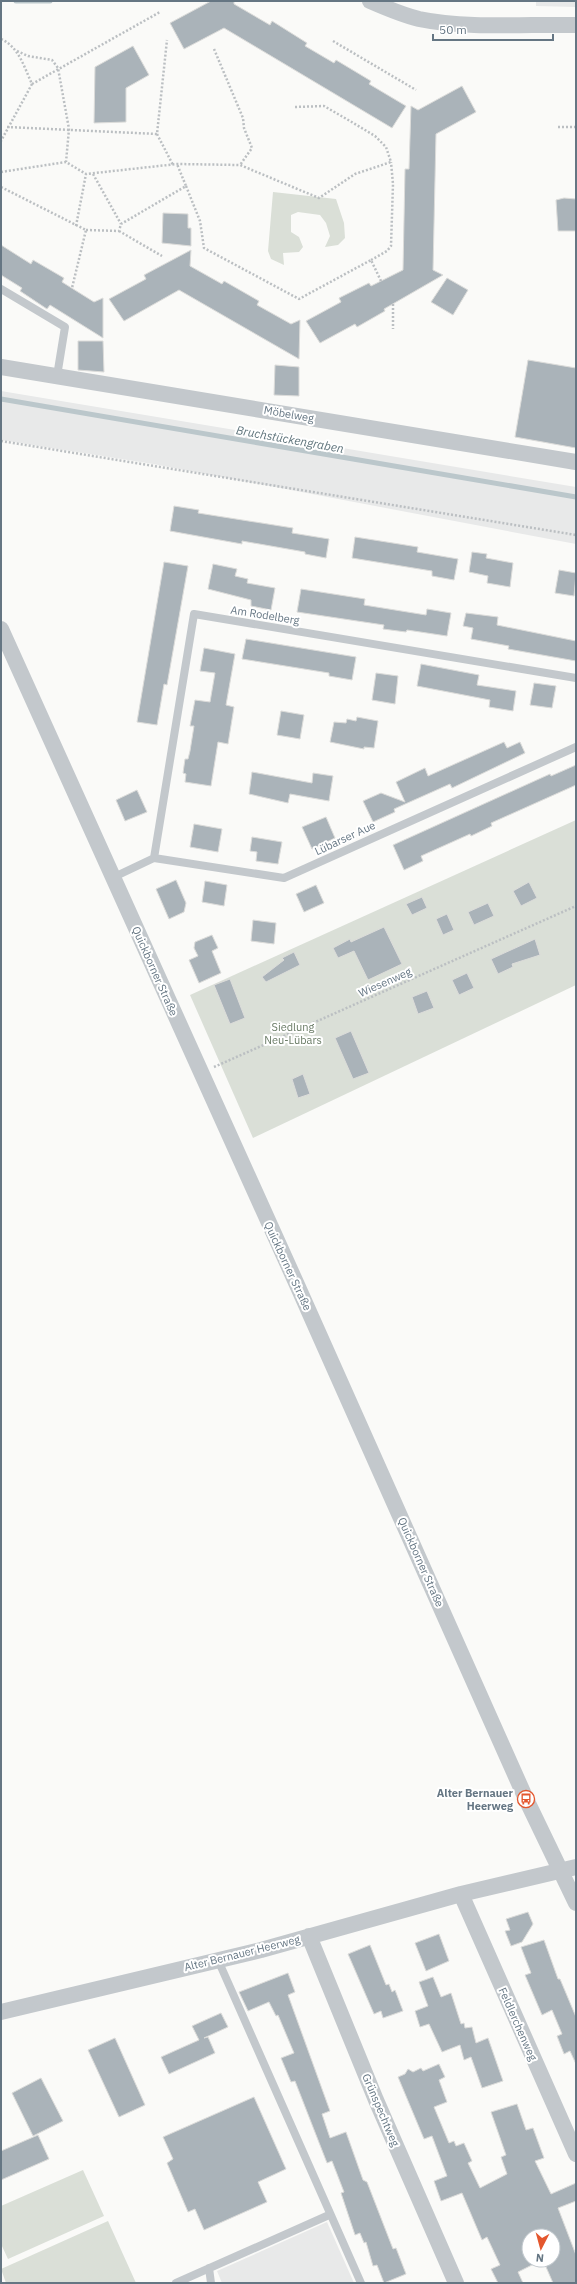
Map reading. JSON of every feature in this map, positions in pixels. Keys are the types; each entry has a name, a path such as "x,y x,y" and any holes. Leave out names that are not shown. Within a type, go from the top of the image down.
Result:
{"street":[{"path":"370,1 390,10 420,19 451,22 576,25"},
{"name":"Möbelweg","path":"1,367 576,462"},
{"name":"Quickborner Straße","path":"1,629 114,877 526,1799 569,1869 576,1903"},
{"name":"Alter Bernauer Heerweg","path":"1,2012 218,1960 461,1894 569,1869"},
{"name":"Feldlerchenweg","path":"461,1894 576,2154"},
{"name":"Grünspechtweg","path":"310,1936 376,2100 456,2283"}],"lane":[{"path":"1,289 65,328 57,376"},
{"name":"Am Rodelberg","path":"154,858 194,614 576,678"},
{"name":"Lübarser Aue","path":"154,858 284,878 576,747"},
{"path":"114,877 154,858"},
{"path":"218,1960 360,2283"},
{"path":"176,2283 329,2215"},
{"path":"209,2268 211,2283"}],"path":[{"path":"1,141 7,127 32,84 160,12"},
{"path":"1,39 10,43 17,51 32,84"},
{"path":"167,40 157,134 173,164"},
{"path":"333,41 416,90"},
{"path":"214,49 243,118 244,128 252,148 240,165"},
{"path":"17,51 28,56 52,60 58,68 69,129 66,162"},
{"path":"177,164 200,221 204,248 299,299 387,251 391,246 393,184 391,162 386,147 375,136 324,106 295,108"},
{"path":"7,127 157,134"},
{"path":"558,127 576,127"},
{"path":"1,172 66,162 86,174 173,164 240,165 319,198 355,174 391,162"},
{"path":"93,173 121,224 120,231"},
{"path":"76,226 86,174"},
{"path":"121,224 186,186"},
{"path":"1,187 86,230 120,231 162,256"},
{"path":"72,288 86,230"},
{"path":"371,260 381,281"},
{"path":"393,304 394,329"},
{"path":"1,441 576,535"},
{"name":"Wiesenweg","path":"201,1072 576,906"}],"shaded area":[{"path":"536,1 576,1 576,7 536,6"},
{"path":"1,391 576,487 576,544 153,464 1,440"},
{"path":"327,2222 354,2283 222,2283 217,2271"}],"green space":[{"path":"273,192 336,199 344,223 345,238 338,245 325,247 330,236 326,223 320,215 298,212 291,215 291,232 299,237 303,247 299,252 283,253 284,265 271,259 268,251"},
{"name":"Siedlung Neu-Lübars","path":"576,820 576,985 253,1138 190,995"},
{"path":"83,2170 104,2216 8,2259 1,2244 1,2206"},
{"path":"108,2221 136,2283 6,2283 1,2269"}],"building":[{"path":"211,1 234,1 234,4 270,25 272,21 307,43 305,46 334,63 336,60 371,81 369,84 406,106 392,128 224,28 184,49 170,23"},
{"path":"133,46 149,75 126,88 126,122 94,123 95,67"},
{"path":"462,86 476,112 436,134 433,270 443,275 384,309 385,311 357,327 355,324 320,343 306,321 341,302 339,298 369,283 371,286 403,270 405,169 409,169 411,106 418,110"},
{"path":"564,198 576,199 576,231 558,231 556,200"},
{"path":"163,213 188,214 188,228 191,228 191,246 162,243"},
{"path":"1,245 31,264 33,260 64,278 62,282 94,302 103,298 103,338 50,305 47,309 20,291 22,288 1,275"},
{"path":"191,250 190,266 222,284 224,281 259,301 257,305 291,324 300,320 299,359 179,290 124,321 109,299 146,279 144,275"},
{"path":"447,278 468,290 453,315 431,302"},
{"path":"78,341 103,341 104,372 78,370"},
{"path":"528,360 576,368 576,448 515,437"},
{"path":"275,365 299,367 299,396 274,395"},
{"path":"174,506 199,510 198,513 293,528 292,533 329,539 326,558 305,554 305,552 242,541 242,544 170,531"},
{"path":"355,537 418,547 417,552 458,559 454,580 432,576 432,571 352,558"},
{"path":"472,552 487,554 486,558 513,563 510,587 487,583 488,576 469,572"},
{"path":"164,562 188,566 167,685 164,684 157,725 137,722"},
{"path":"213,564 237,569 235,576 248,579 247,583 275,588 271,610 251,606 251,600 208,589"},
{"path":"559,570 576,573 574,596 555,593"},
{"path":"301,589 365,599 364,605 426,615 427,609 451,613 447,636 407,630 406,632 383,629 384,625 297,612"},
{"path":"466,613 498,617 497,625 576,641 576,661 508,649 509,646 471,639 473,628 463,626"},
{"path":"246,639 356,657 352,680 329,676 329,673 242,659"},
{"path":"204,648 235,654 226,705 234,707 228,744 218,742 211,786 185,782 186,774 183,773 185,759 188,759 190,751 194,726 190,726 195,700 210,702 215,673 200,671"},
{"path":"421,664 479,675 477,685 516,691 513,711 489,707 490,700 417,686"},
{"path":"376,673 398,676 395,704 372,700"},
{"path":"534,683 556,686 552,708 530,705"},
{"path":"281,711 304,715 300,739 277,735"},
{"path":"357,717 378,721 374,748 364,747 364,749 330,742 334,722 346,723 347,719 356,721"},
{"path":"504,742 507,748 520,742 525,753 452,788 450,784 394,809 395,812 373,822 363,801 381,793 405,802 396,782 425,768 428,776"},
{"path":"576,765 576,785 491,823 492,826 471,836 470,834 421,856 423,861 404,870 393,845 550,774 551,776"},
{"path":"252,772 312,783 313,773 333,776 329,801 290,794 288,803 249,794"},
{"path":"137,790 147,812 125,821 116,800"},
{"path":"326,817 335,838 312,849 302,827"},
{"path":"194,824 222,829 218,852 190,847"},
{"path":"252,837 282,842 278,864 256,861 257,852 250,851"},
{"path":"176,880 186,903 184,912 169,919 156,889"},
{"path":"205,881 227,885 224,906 202,902"},
{"path":"529,882 537,898 521,906 513,891"},
{"path":"316,885 324,903 304,912 296,894"},
{"path":"422,897 427,908 412,915 406,904"},
{"path":"488,903 494,916 474,925 468,912"},
{"path":"447,914 454,930 443,935 436,919"},
{"path":"253,920 276,923 274,944 251,941"},
{"path":"384,927 402,964 368,980 354,951 338,958 333,948 350,939 351,942"},
{"path":"212,935 218,948 212,951 221,973 199,983 189,960 198,956 194,948 195,942"},
{"path":"535,939 540,955 512,964 513,967 498,974 491,959"},
{"path":"294,952 300,965 266,982 262,977 284,960 282,958"},
{"path":"467,973 474,988 459,995 452,980"},
{"path":"230,979 245,1018 230,1024 214,985"},
{"path":"427,991 434,1008 418,1014 412,997"},
{"path":"351,1031 369,1073 353,1079 335,1038"},
{"path":"303,1074 310,1094 298,1098 292,1079"},
{"path":"528,1912 533,1924 522,1942 511,1946 505,1931 510,1930 506,1919"},
{"path":"439,1934 449,1961 426,1971 415,1943"},
{"path":"544,1940 558,1979 560,1979 576,2017 576,2064 570,2051 564,2054 557,2036 562,2034 552,2010 542,2015 525,1975 531,1973 521,1947"},
{"path":"370,1945 386,1985 389,1984 392,1992 395,1990 403,2011 383,2018 381,2011 374,2014 348,1954"},
{"path":"288,1973 295,1992 288,1995 330,2111 322,2114 330,2138 346,2132 363,2180 367,2182 393,2249 396,2248 406,2274 384,2283 377,2265 373,2266 366,2242 364,2243 360,2233 355,2235 341,2193 344,2192 332,2161 327,2163 295,2081 291,2082 281,2058 294,2053 278,2015 276,2016 269,2002 248,2011 239,1992"},
{"path":"433,1977 441,1997 451,1993 461,2024 464,2023 465,2028 472,2027 476,2043 488,2038 503,2081 482,2088 471,2057 464,2060 460,2045 442,2052 429,2024 420,2027 415,2011 428,2006 419,1982"},
{"path":"221,2013 228,2027 204,2038 208,2037 215,2053 169,2074 161,2057 199,2040 192,2026"},
{"path":"115,2038 145,2105 119,2117 88,2050"},
{"path":"439,2064 445,2077 439,2080 447,2102 434,2107 449,2143 454,2141 456,2146 464,2143 472,2161 468,2163 480,2188 507,2174 501,2157 506,2155 491,2112 517,2104 526,2130 533,2128 544,2158 535,2161 551,2194 576,2183 576,2201 558,2208 576,2255 576,2283 553,2283 546,2268 561,2268 561,2228 521,2228 521,2268 526,2268 518,2272 523,2283 498,2283 491,2269 500,2265 487,2237 482,2240 462,2193 441,2201 434,2181 447,2176 432,2136 424,2139 398,2077 405,2074 408,2069 413,2072 421,2068 423,2071"},
{"path":"41,2078 63,2121 33,2136 12,2093"},
{"path":"254,2097 286,2169 258,2182 267,2202 204,2230 195,2209 188,2212 167,2163 173,2159 163,2137"},
{"path":"38,2135 49,2159 1,2180 1,2151"}],"waterway":[{"path":"16,1 50,1"},
{"name":"Bruchstückengraben","path":"1,399 576,497"}],"place":[{"name":"Alter Bernauer Heerweg","path":"526,1799"}]}
